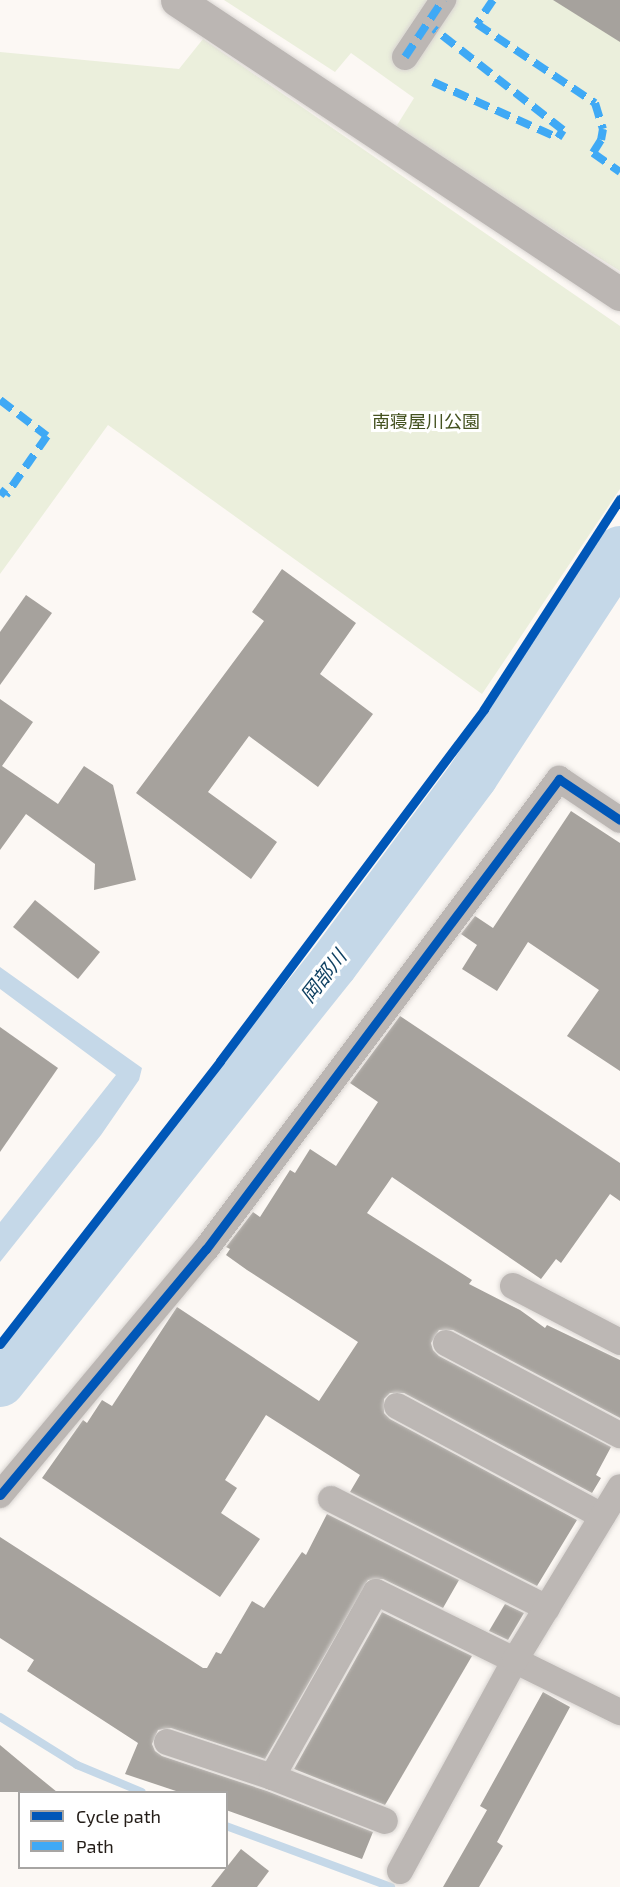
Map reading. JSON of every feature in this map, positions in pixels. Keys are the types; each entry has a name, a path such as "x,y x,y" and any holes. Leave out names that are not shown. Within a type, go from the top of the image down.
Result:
{"street":[{"path":"177,0 620,294"},
{"path":"405,57 443,0"},
{"path":"0,1495 206,1248 559,779 620,820"},
{"path":"513,1287 620,1342"},
{"path":"446,1343 620,1435"},
{"path":"397,1406 602,1516"},
{"path":"400,1870 515,1660 620,1487"},
{"path":"331,1499 547,1608"},
{"path":"272,1778 376,1592 620,1712"},
{"path":"167,1742 272,1778 385,1821"}],"green space":[{"path":"224,0 620,0 620,271 394,130 414,98 351,53 335,72"},
{"name":"南寝屋川公園","path":"203,39 620,326 620,489 482,694 108,425 0,574 0,52 179,69"}],"water":[{"path":"0,967 142,1068 139,1080 101,1135 0,1262 0,1222 116,1075 0,989"}],"building":[{"path":"553,0 620,0 620,42"},
{"path":"282,569 356,623 320,674 373,714 318,787 249,736 208,792 277,842 251,879 136,793 264,621 252,612"},
{"path":"26,595 52,613 0,685 0,632"},
{"path":"0,699 33,722 2,766 58,804 84,766 113,785 136,880 94,890 95,864 26,814 0,850"},
{"path":"571,811 620,843 620,1071 567,1036 599,990 528,942 497,991 462,969 477,945 461,934 475,916 493,928"},
{"path":"35,900 100,952 78,979 13,927"},
{"path":"400,1016 620,1163 620,1201 610,1194 561,1263 556,1259 541,1279 392,1177 367,1213 472,1280 469,1284 520,1310 545,1328 547,1325 620,1360 620,1418 453,1330 439,1330 431,1343 433,1350 439,1356 611,1447 596,1475 601,1478 592,1493 404,1393 390,1393 384,1399 384,1413 390,1419 577,1520 537,1586 350,1492 360,1475 266,1415 225,1480 237,1488 221,1513 260,1539 220,1597 42,1478 83,1420 87,1423 102,1400 112,1406 177,1307 319,1401 358,1342 226,1255 230,1249 226,1247 253,1212 260,1217 290,1170 295,1173 310,1149 336,1166 378,1102 350,1083"},
{"path":"0,1027 58,1068 0,1152"},
{"path":"327,1514 459,1580 443,1608 383,1579 368,1580 265,1759 171,1728 158,1730 152,1744 155,1751 162,1756 267,1791 373,1832 362,1859 228,1811 228,1791 176,1791 125,1774 138,1743 27,1671 34,1660 0,1638 0,1537 203,1668 207,1668 216,1652 221,1654 252,1601 264,1608 302,1552 306,1555"},
{"path":"505,1604 524,1613 508,1640 489,1631"},
{"path":"382,1612 472,1656 385,1805 294,1769"},
{"path":"543,1692 570,1707 497,1842 503,1846 479,1887 443,1887 487,1810 480,1806"},
{"path":"0,1745 56,1791 18,1791 0,1792"},
{"path":"241,1849 269,1871 257,1887 211,1887 225,1869 228,1869 228,1865"}],"waterway":[{"name":"岡部川","path":"0,1382 333,964 473,776 620,551"},
{"path":"0,1717 77,1765 140,1791"},
{"path":"228,1827 391,1887"}],"marked path":[{"path":"405,57 443,0"},
{"path":"493,0 477,24 595,103 603,129 601,140 593,153 620,172"},
{"path":"433,82 558,138 563,130 434,29"},
{"path":"0,400 47,436 6,495 0,490"}],"cycle path":[{"path":"0,1344 220,1061 484,709 620,499"},
{"path":"0,1495 206,1249 559,779 620,820"}]}
